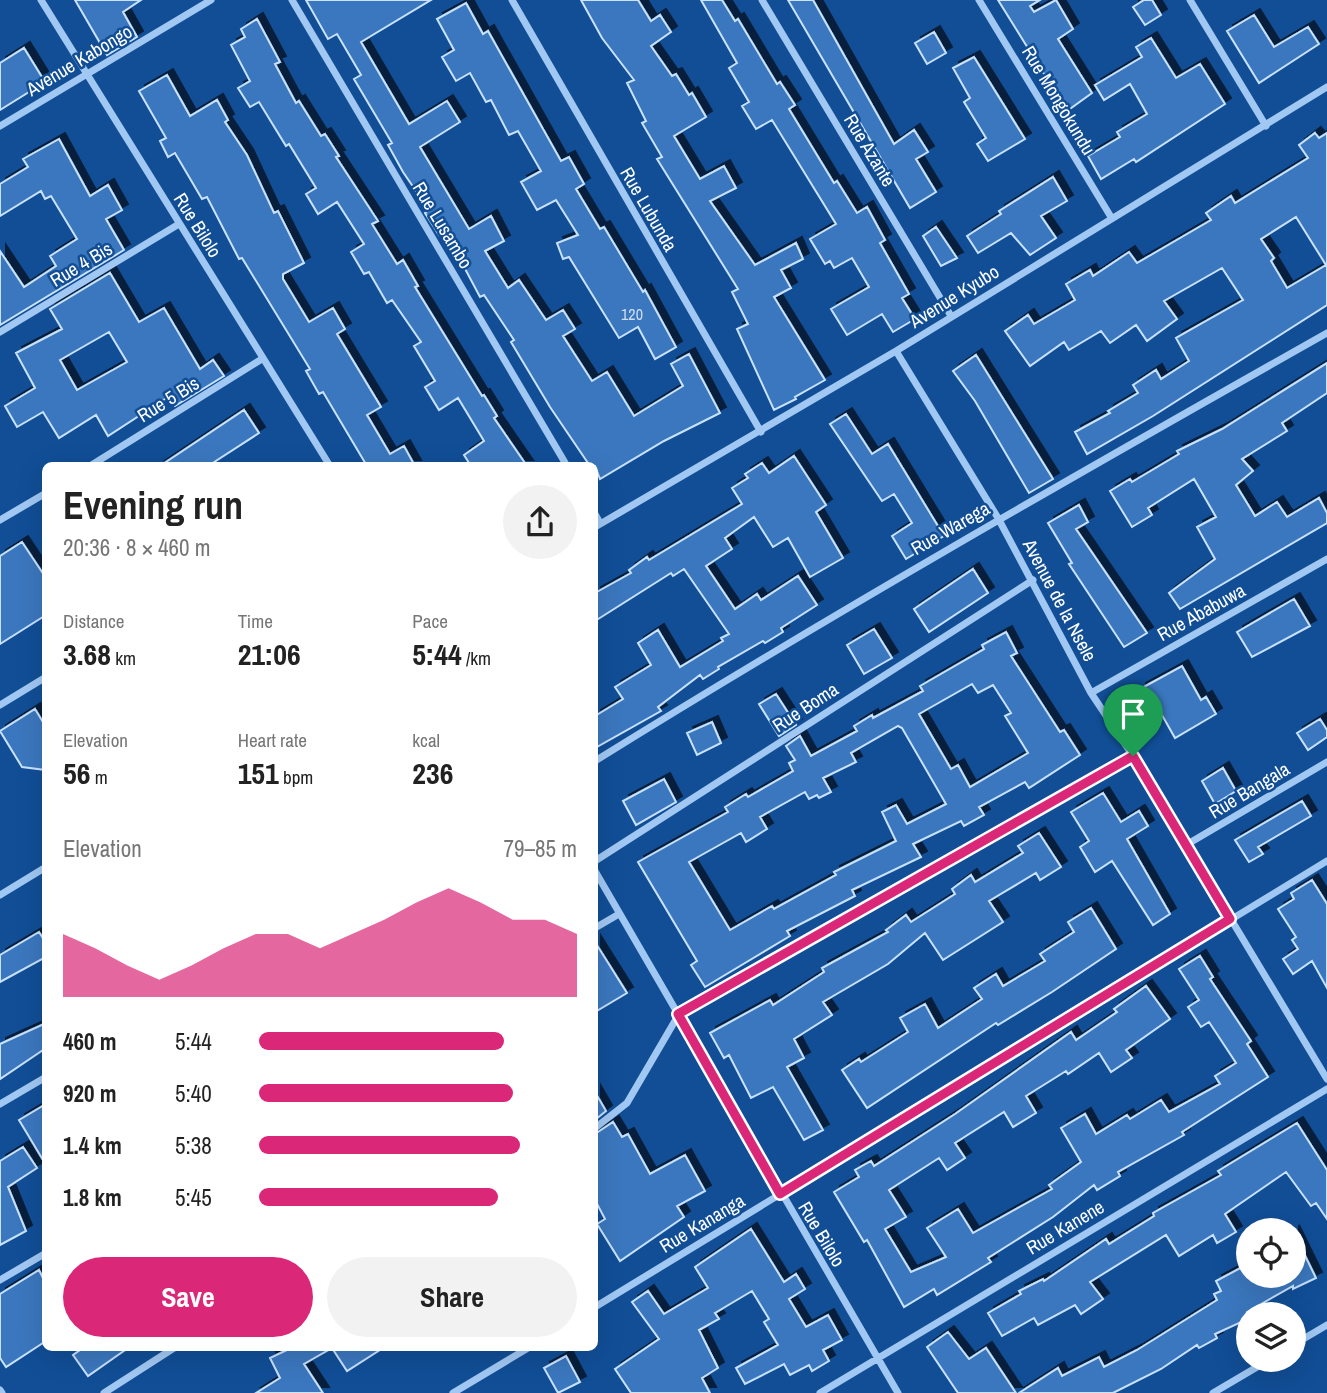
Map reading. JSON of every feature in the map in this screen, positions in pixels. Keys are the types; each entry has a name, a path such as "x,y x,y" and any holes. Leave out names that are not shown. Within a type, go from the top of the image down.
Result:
{"street":[{"name":"Rue Bilolo","path":"41,0 327,462"},
{"name":"Avenue Kabongo","path":"0,126 211,0"},
{"name":"Rue Lusambo","path":"292,0 564,462"},
{"name":"Rue Lubunda","path":"512,0 761,432"},
{"name":"Rue Azante","path":"762,0 951,316"},
{"name":"Rue Mongokundu","path":"979,0 1111,217"},
{"path":"1190,0 1266,126"},
{"name":"Avenue Kyubo","path":"598,525 761,432 1327,88"},
{"name":"Rue 4 Bis","path":"0,332 179,224"},
{"name":"Rue Warega","path":"598,759 773,650 998,518 1327,332"},
{"name":"Avenue de la Nsele","path":"896,351 998,518 1091,693 1133,756 1327,1079"},
{"name":"Rue 5 Bis","path":"96,462 262,359"},
{"path":"0,520 42,495"},
{"name":"Rue Ababuwa","path":"1091,693 1327,559"},
{"name":"Rue Boma","path":"598,859 1033,580"},
{"path":"0,705 42,679"},
{"path":"598,1126 627,1103 678,1014 1133,756"},
{"name":"Rue Bangala","path":"1186,845 1327,762"},
{"name":"Rue Kananga","path":"598,1305 1327,861"},
{"path":"0,895 42,869"},
{"name":"Rue Bilolo","path":"598,876 780,1194 898,1393"},
{"path":"598,926 619,914"},
{"path":"0,1104 42,1079"},
{"name":"Rue Kanene","path":"820,1393 1327,1089"},
{"path":"0,1280 42,1255"},
{"path":"1306,1337 1327,1325"},
{"path":"104,1393 169,1351"},
{"path":"453,1393 523,1351"},
{"path":"1213,1393 1249,1372"}],"building":[{"path":"75,0 141,0 123,12 137,37 107,55"},
{"path":"306,0 431,0 361,42 409,124 447,101 460,122 420,147 469,229 491,216 504,241 485,251 508,288 519,280 546,320 563,310 575,329 563,336 592,381 607,372 634,416 683,386 671,364 689,354 720,413 664,441 600,479 598,462 587,462 550,407 511,342 514,340 484,295 480,297 445,231 439,235 425,213 429,210 388,145 392,143 354,79 361,75 337,34 328,39"},
{"path":"581,0 638,0 651,21 660,15 671,32 651,46 672,76 676,74 689,95 692,93 706,117 674,136 700,179 724,166 736,188 710,201 755,265 796,243 803,259 781,270 791,288 774,297 825,380 795,397 796,399 774,410 737,329 748,324 732,292 738,289 657,159 662,157 642,123 646,121 627,83 634,80 602,38"},
{"path":"701,0 722,0 735,21 738,19 777,84 780,82 795,105 789,109 834,183 837,181 857,213 867,207 885,240 880,243 909,294 902,298 915,319 893,332 882,314 847,335 831,309 869,287 852,258 834,268 830,261 825,264 810,239 836,224 772,120 756,129 742,106 749,102 729,68 737,63"},
{"path":"788,0 813,0 894,144 914,130 928,152 916,159 936,192 910,208"},
{"path":"998,0 1040,0 1030,6 1034,12 1056,0 1073,29 1058,39 1092,93 1067,111"},
{"path":"1144,0 1152,0 1161,15 1145,25 1133,7"},
{"path":"466,3 483,34 488,31 561,161 569,157 584,184 576,189 600,229 604,227 643,292 645,290 676,347 655,359 638,327 619,338 569,257 563,259 557,243 578,235 556,200 537,210 521,182 541,171 518,131 509,135 491,100 486,102 470,73 456,81 442,57 454,50 437,19"},
{"path":"1254,15 1274,47 1308,27 1319,44 1259,83 1227,31"},
{"path":"257,19 280,62 275,64 296,103 299,101 321,136 325,134 339,156 336,157 378,221 372,224 397,264 403,260 418,286 415,287 497,416 494,418 524,462 468,462 464,455 484,441 458,398 439,410 425,387 435,381 414,346 421,342 392,300 387,303 369,272 364,274 351,252 364,244 337,202 318,214 306,194 316,188 289,144 286,146 259,102 250,107 238,88 250,81 231,45 245,37 241,29"},
{"path":"934,32 946,53 927,64 915,43"},
{"path":"1151,38 1176,78 1200,64 1225,104 1136,162 1134,159 1101,179 1088,156 1120,137 1117,132 1147,114 1130,84 1104,100 1095,85 1142,57 1136,47"},
{"path":"24,48 45,82 0,110 0,63"},
{"path":"974,57 1025,139 988,161 977,144 986,138 964,102 970,98 953,68"},
{"path":"167,75 190,116 217,100 228,120 225,122 247,155 274,213 278,211 304,263 283,274 283,279 309,322 333,308 345,329 337,334 381,407 367,415 390,454 404,446 413,462 365,462 323,392 319,394 306,371 310,369 242,258 239,259 207,197 202,199 175,153 168,157 160,141 166,138 139,91"},
{"path":"1315,133 1319,138 1327,133 1327,305 1153,416 1087,454 1075,432 1110,413 1108,411 1138,393 1133,385 1156,370 1161,379 1189,361 1176,338 1243,300 1222,268 1164,301 1177,319 1147,341 1136,325 1110,343 1101,331 1069,350 1064,342 1030,366 1005,331 1028,315 1034,324 1075,300 1066,284 1090,270 1093,276 1129,252 1137,263 1211,220 1206,213 1231,196 1235,203 1308,158 1299,145","holes":["1296,217 1326,265 1287,288 1271,261 1274,258 1261,239"]},
{"path":"59,139 90,196 108,185 122,210 106,219 124,250 0,325 0,251 24,287 56,266 50,256 77,239 51,196 45,199 41,191 0,216 0,184 28,167 23,159"},
{"path":"1053,177 1067,201 1041,216 1056,238 1030,255 1011,233 978,253 967,236 1001,214 999,211"},
{"path":"936,227 957,258 941,266 923,236"},
{"path":"110,273 139,322 164,308 200,369 213,360 224,376 175,406 168,397 108,436 96,415 59,438 43,412 17,427 5,406 35,388 16,353 62,329 50,309","holes":["109,332 127,362 77,390 60,360"]},
{"path":"976,355 1053,479 1029,493 975,401 953,371"},
{"path":"1327,363 1327,393 1282,423 1287,431 1242,459 1253,471 1236,485 1255,516 1277,502 1287,517 1319,498 1327,513 1327,523 1180,609 1169,593 1215,559 1197,527 1216,517 1194,479 1148,508 1152,515 1132,527 1110,491 1130,479 1132,482 1179,454 1177,451 1222,429"},
{"path":"244,410 259,433 214,462 166,462"},
{"path":"846,414 872,454 888,444 944,536 906,559 892,536 912,523 894,494 882,501 830,424"},
{"path":"794,456 826,505 816,512 843,558 810,577 788,538 773,547 754,517 725,538 732,549 706,566 735,609 757,594 761,600 798,576 817,605 781,628 783,632 765,643 763,641 718,667 719,669 703,679 700,675 658,707 661,711 598,746 598,714 623,699 615,687 651,665 638,643 658,630 680,667 723,641 721,638 729,634 684,569 673,576 671,573 598,619 598,591 631,573 629,570 647,557 649,560 742,504 732,488 748,478 745,474 762,463 769,473"},
{"path":"1079,505 1088,522 1076,529 1147,633 1124,647 1069,564 1072,563 1048,523"},
{"path":"22,542 42,572 42,618 0,644 0,556"},
{"path":"973,569 988,593 929,632 914,609"},
{"path":"1294,599 1310,626 1252,657 1237,632"},
{"path":"874,629 892,658 864,674 847,645"},
{"path":"1006,632 1017,653 1011,656 1060,732 1064,730 1080,755 1029,788 1025,782 979,807 984,815 964,826 961,821 913,844 921,857 852,890 855,896 787,931 790,936 705,987 691,965 697,961 638,862 728,812 725,807 746,794 748,797 793,771 789,763 795,760 786,746 800,736 811,756 857,731 854,726 872,715 873,718 923,691 920,686 984,649 982,645","holes":["972,684 978,693 993,685 1011,713 1005,716 1028,753 970,787 958,765 951,769 919,714","898,726 902,728 946,804 907,824 896,805 882,812 896,841 834,872 836,875 774,909 772,906 730,930 689,862 741,833 746,842 767,829 760,817 805,792 809,799 831,792 823,778 856,762 851,753"]},
{"path":"1182,666 1201,700 1206,697 1216,714 1175,738 1158,708 1152,711 1140,689"},
{"path":"776,694 796,725 779,736 759,704"},
{"path":"35,709 42,720 42,770 22,767 0,731"},
{"path":"1320,719 1327,730 1327,737 1308,750 1297,733"},
{"path":"712,722 721,743 697,755 687,733"},
{"path":"1223,768 1236,791 1215,804 1202,781"},
{"path":"664,779 676,802 636,825 623,801"},
{"path":"1103,793 1121,822 1139,811 1148,826 1127,839 1170,914 1153,925 1112,861 1095,872 1080,847 1089,841 1071,812"},
{"path":"1302,801 1311,816 1258,847 1263,854 1249,862 1235,840"},
{"path":"1039,833 1061,867 1040,880 1036,873 989,901 1003,922 943,960 925,933 888,964 823,1002 832,1015 794,1039 804,1058 787,1067 823,1130 804,1140 773,1087 751,1098 729,1055 724,1058 710,1033 770,1000 773,1005 824,972 822,968 888,932 886,930 906,915 911,922 955,894 952,889 971,875 975,882 1023,853 1018,846"},
{"path":"1312,880 1327,904 1327,988 1312,961 1293,974 1283,959 1298,949 1292,940 1296,937 1278,909 1294,899 1291,893"},
{"path":"1091,908 1116,949 1052,992 998,1025 996,1023 867,1108 842,1070 859,1059 861,1062 908,1032 900,1018 925,1004 938,1028 982,999 974,988 996,974 1003,986 1045,961 1040,954 1074,932 1068,922"},
{"path":"39,932 42,937 42,959 0,982 0,955"},
{"path":"598,947 627,993 598,1010"},
{"path":"1200,956 1213,977 1210,979 1251,1041 1247,1044 1268,1077 1182,1132 1184,1135 1118,1172 1120,1176 1097,1190 1094,1185 1053,1217 988,1258 991,1262 937,1295 934,1289 904,1307 867,1240 864,1242 834,1192 859,1177 855,1170 871,1161 874,1166 955,1114 1071,1032 1076,1040 1117,1012 1114,1009 1146,986 1170,1019 1126,1050 1132,1058 1111,1072 1099,1053 1068,1074 1066,1071 1026,1096 1036,1113 1013,1127 1004,1112 955,1143 965,1158 947,1170 939,1158 889,1190 906,1217 885,1229 911,1272 946,1257 927,1228 958,1209 973,1233 1052,1189 1049,1185 1081,1162 1061,1128 1085,1114 1096,1134 1127,1115 1130,1119 1161,1100 1169,1112 1220,1084 1215,1076 1236,1063 1209,1022 1201,1027 1188,1007 1199,1000 1179,969"},
{"path":"42,1025 42,1051 0,1079 0,1044"},
{"path":"598,1097 606,1111 598,1118"},
{"path":"42,1106 42,1158 19,1120"},
{"path":"613,1122 622,1137 628,1134 650,1174 685,1155 705,1191 677,1206 684,1217 620,1261 598,1226 605,1219 598,1206 598,1132"},
{"path":"1297,1123 1327,1170 1327,1219 1316,1203 1311,1206 1286,1172 1225,1214 1236,1232 1217,1243 1213,1235 1179,1256 1166,1235 1090,1282 1103,1299 1081,1314 1075,1305 1038,1325 1034,1318 1002,1336 988,1313 1021,1294 1019,1291 1043,1279 1044,1281 1106,1239 1109,1244 1154,1216 1153,1213 1221,1175 1218,1171"},
{"path":"23,1147 37,1168 8,1187 26,1231 0,1245 0,1161"},
{"path":"751,1229 784,1282 796,1274 805,1289 789,1299 806,1327 828,1315 842,1340 823,1350 829,1361 812,1371 809,1365 790,1375 784,1364 745,1384 736,1368 778,1345 764,1322 769,1319 752,1291 715,1313 719,1319 699,1330 718,1368 702,1378 710,1393 631,1393 615,1369 659,1339 632,1302 648,1291 664,1314 708,1288 695,1267"},
{"path":"1306,1258 1316,1278 1306,1283"},
{"path":"39,1270 42,1276 42,1344 6,1367 0,1358 0,1294"},
{"path":"1236,1270 1236,1288 1289,1288 1265,1302 1236,1302 1236,1324 1215,1334 1217,1338 1199,1348 1197,1345 1161,1369 1113,1393 1019,1393 1058,1368 1062,1376 1099,1357 1104,1367 1137,1350 1217,1300 1214,1294 1221,1291 1216,1281"},
{"path":"948,1332 969,1359 986,1348 1016,1393 958,1393 927,1347"},
{"path":"79,1351 124,1351 88,1376 73,1355"},
{"path":"285,1351 327,1351 304,1364 323,1393 256,1393 280,1378 270,1358"},
{"path":"334,1351 378,1351 347,1371"},
{"path":"566,1356 580,1382 558,1393 544,1368"}],"route":[{"path":"1133,756 1230,919 780,1194 678,1014 1133,756"}]}
